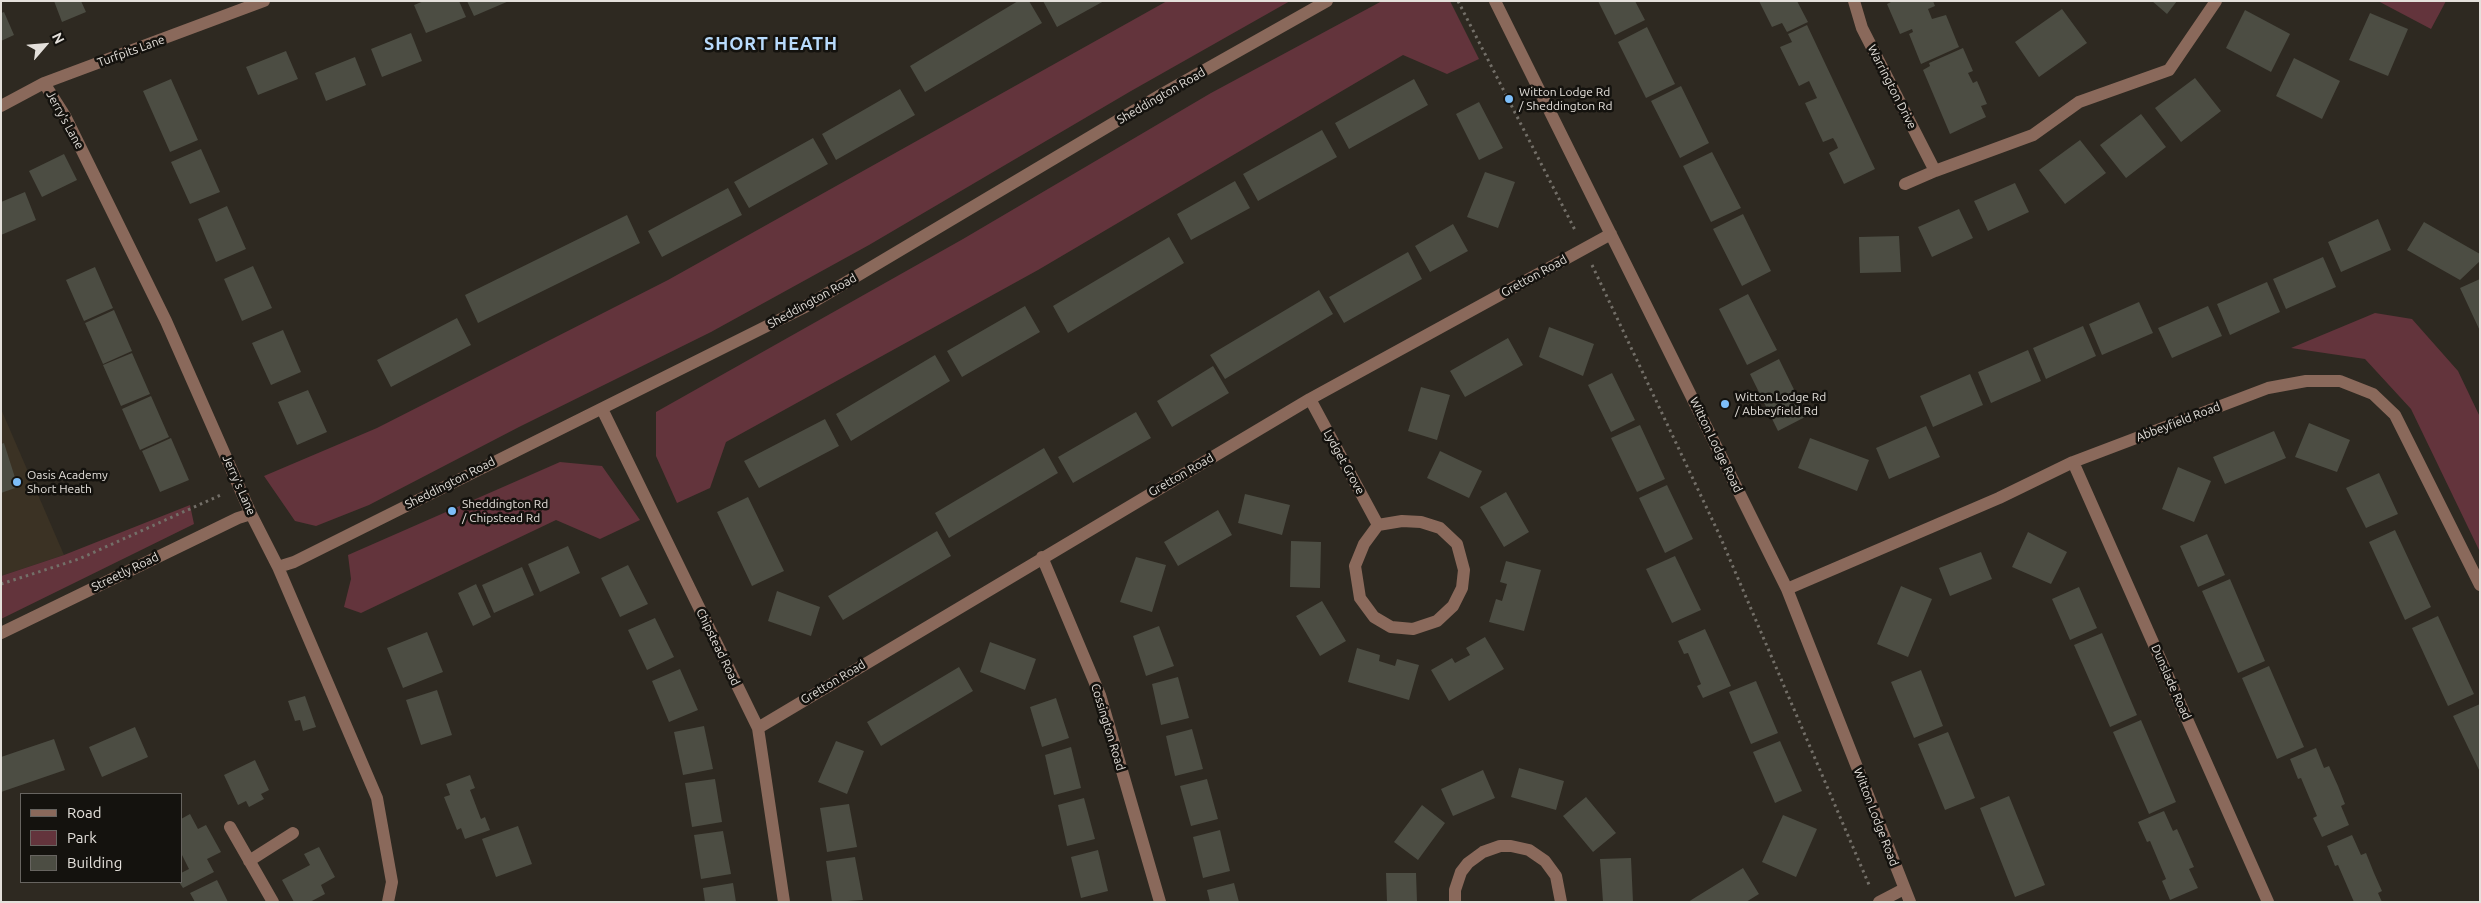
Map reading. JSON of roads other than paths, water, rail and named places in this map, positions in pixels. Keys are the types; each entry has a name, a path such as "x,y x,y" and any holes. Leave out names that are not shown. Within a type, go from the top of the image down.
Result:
{"street":[{"name":"Turfpits Lane","path":"1,106 44,83 264,1"},
{"name":"Sheddington Road","path":"278,567 294,562 802,308 1164,93 1327,1"},
{"name":"Witton Lodge Road","path":"1495,1 1787,589 1910,902"},
{"name":"Warrington Drive","path":"1854,1 1862,28 1935,171"},
{"path":"1905,184 1935,171 2032,136 2079,102 2169,70 2216,1"},
{"name":"Jerry's Lane","path":"44,83 66,116 166,321 251,514 278,567 377,798 392,882 388,902"},
{"name":"Gretton Road","path":"758,728 1042,556 1310,399 1612,234"},
{"name":"Abbeyfield Road","path":"1787,589 1999,498 2073,462 2268,388 2306,380 2340,381 2373,394 2395,415 2480,585"},
{"name":"Lydget Grove","path":"1310,399 1378,525"},
{"name":"Chipstead Road","path":"602,409 758,728 784,902"},
{"name":"Dunslade Road","path":"2073,462 2268,902"},
{"name":"Streetly Road","path":"1,634 238,518 251,514"},
{"path":"1402,521 1421,522 1440,528 1457,544 1464,570 1462,588 1453,606 1436,621 1413,629 1392,627 1374,616 1360,598 1355,566 1364,544 1378,525 1402,521"},
{"name":"Cossington Road","path":"1042,556 1100,695 1160,902"},
{"path":"230,827 273,902"},
{"path":"249,861 293,833"},
{"path":"1455,902 1455,890 1461,872 1468,863 1483,852 1500,846 1511,846 1529,850 1545,861 1556,876 1561,902"},
{"path":"1876,897 1904,889"}],"place":[{"name":"Witton Lodge Rd / Sheddington Rd","path":"1509,99"},
{"name":"Witton Lodge Rd / Abbeyfield Rd","path":"1725,404"},
{"name":"Oasis Academy Short Heath","path":"17,482"},
{"name":"Sheddington Rd / Chipstead Rd","path":"452,511"}],"district":[{"name":"SHORT HEATH","path":"771,44"}]}
